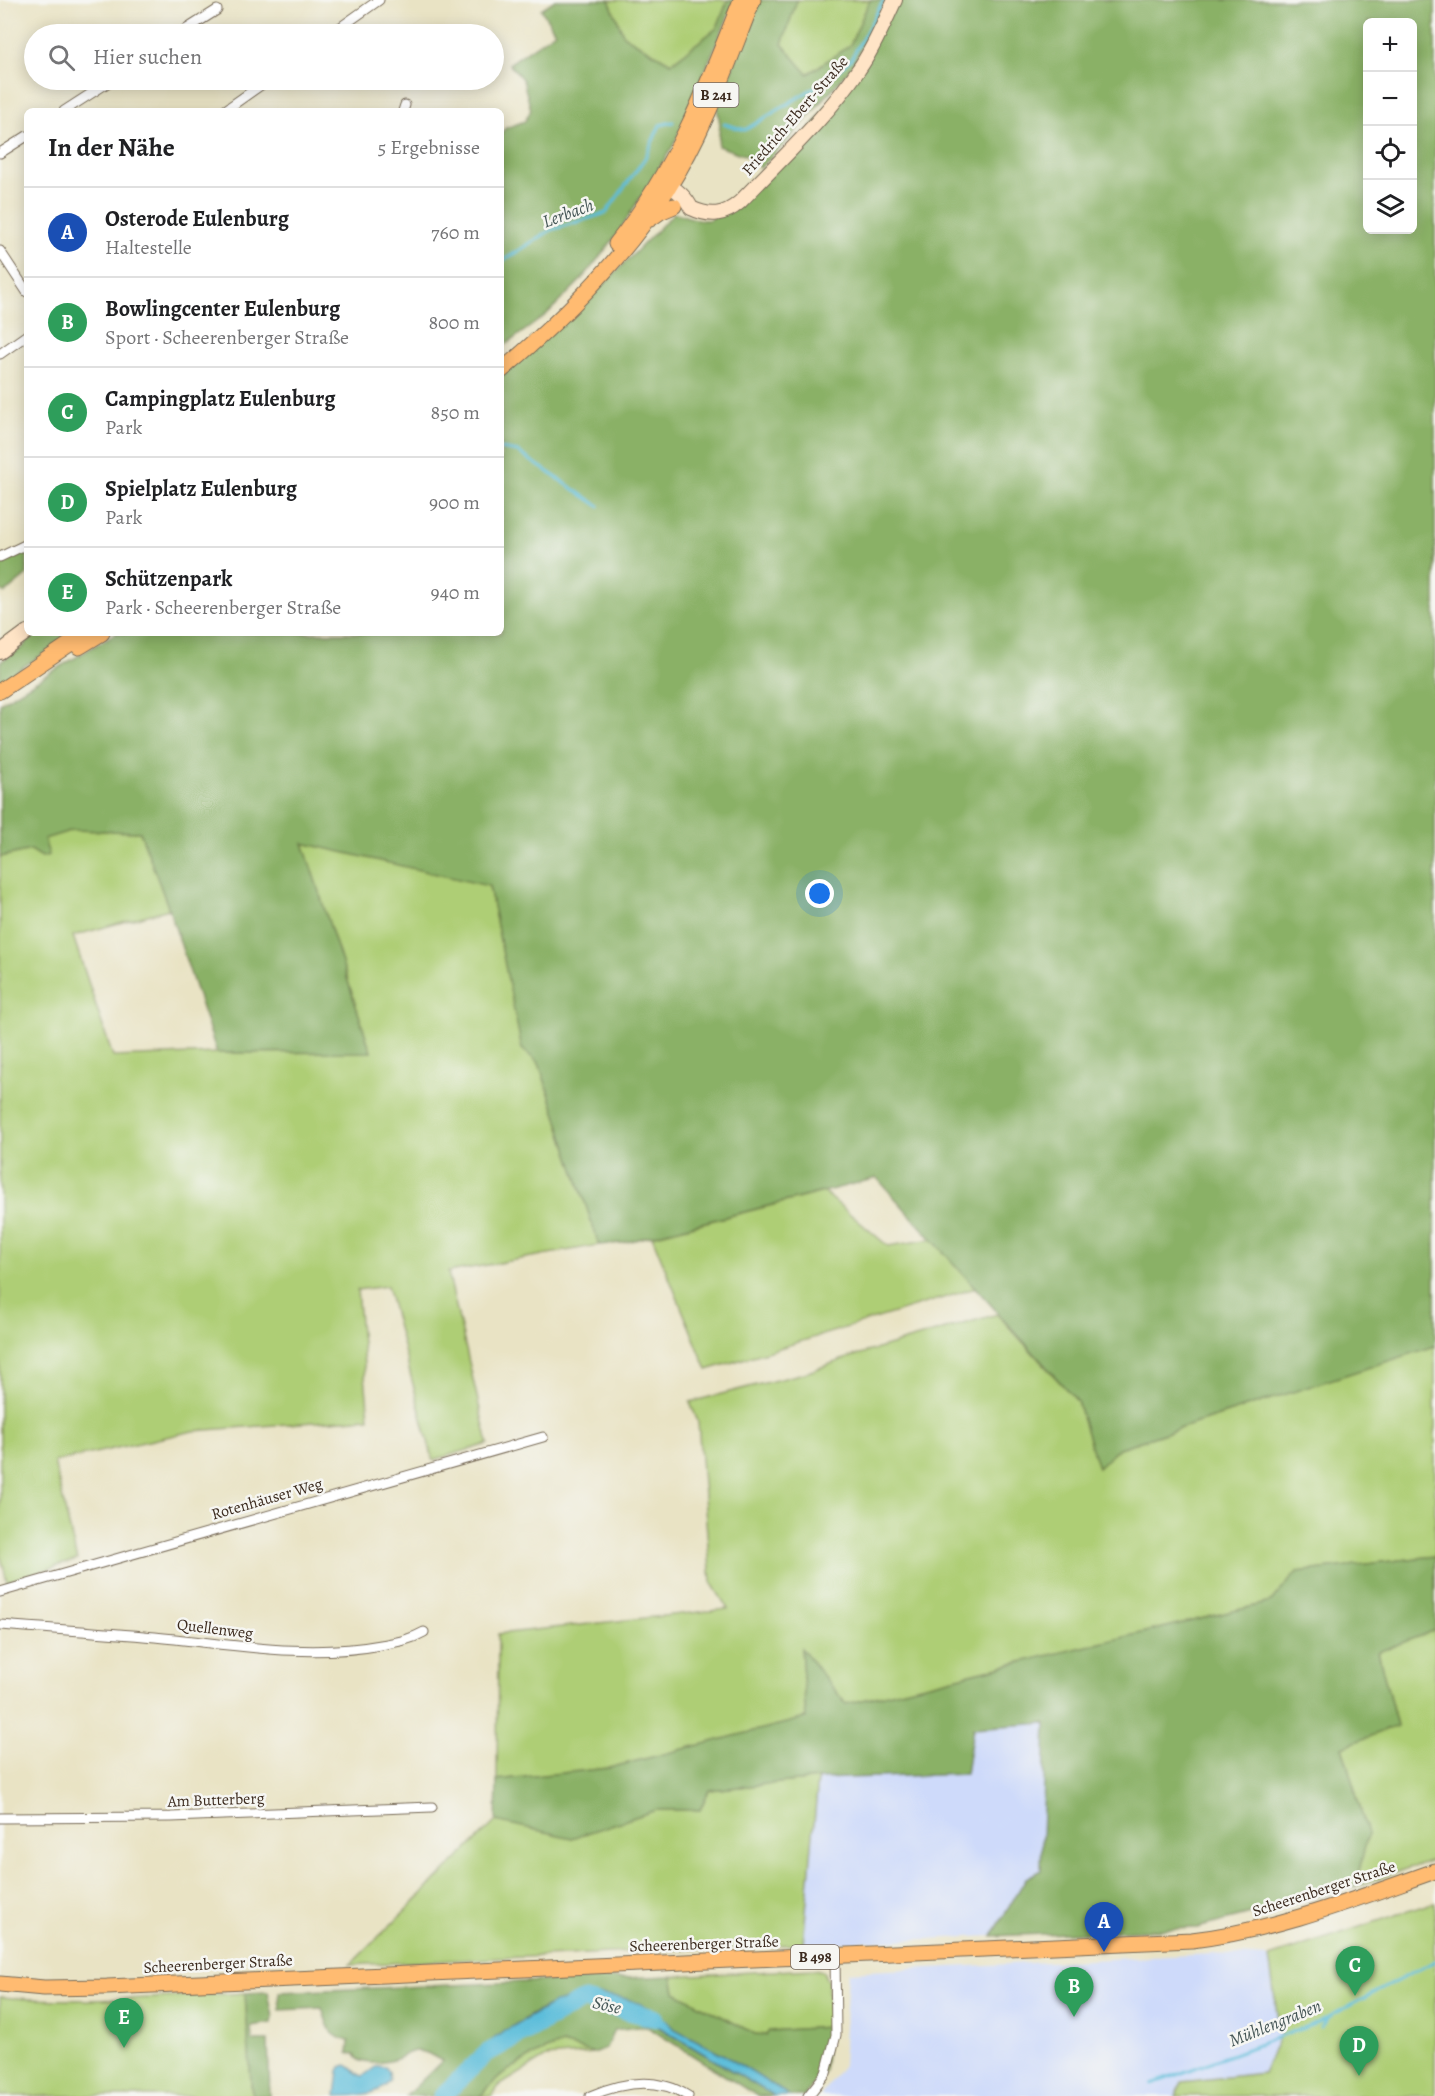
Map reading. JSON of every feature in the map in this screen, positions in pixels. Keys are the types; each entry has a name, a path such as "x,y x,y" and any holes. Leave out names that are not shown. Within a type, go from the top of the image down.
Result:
{"main road":[{"name":"B 241","path":"504,356 587,280 620,238 664,192 741,0"},
{"name":"B 241","path":"504,368 533,344 593,285 643,225 709,111 753,0"},
{"path":"0,690 83,636"},
{"path":"23,676 38,670 97,636"},
{"name":"Scheerenberger Straße","path":"0,1984 44,1988 107,1987 835,1961 1159,1942 1226,1936 1299,1918 1435,1871"}],"street":[{"name":"Friedrich-Ebert-Straße","path":"664,192 682,209 691,208 706,214 719,214 732,209 796,144 852,78 871,49 895,0"},
{"path":"344,24 374,1"},
{"path":"195,24 217,10"},
{"path":"69,108 97,90"},
{"path":"228,108 254,90"},
{"path":"0,153 24,138"},
{"path":"664,192 688,202 691,208"},
{"path":"0,251 24,287"},
{"path":"0,354 24,337"},
{"path":"0,557 24,545"},
{"path":"0,652 24,634"},
{"name":"Rotenhäuser Weg","path":"0,1592 543,1437"},
{"name":"Quellenweg","path":"0,1625 155,1637 248,1649 292,1650 353,1650 411,1640 424,1632"},
{"name":"Am Butterberg","path":"0,1818 171,1817 432,1807"},
{"path":"809,2095 826,2073 836,2035 835,1961"},
{"path":"590,2096 619,2086 656,2083 669,2086 688,2096"}],"shaded area":[{"path":"1046,1723 1041,1870 1026,1878 992,1936 803,1944 818,1779 966,1774 973,1728"},
{"path":"1211,1954 1269,1957 1280,2035 1263,2073 1182,2081 1176,2096 820,2096 843,2065 848,1972"}],"green space":[{"path":"555,0 609,0 624,36 671,63 717,28 728,0 735,0 673,146 616,236 583,278 546,315 504,346 504,130 525,121 531,110 523,80 509,64 555,32 541,9"},
{"path":"609,0 728,0 717,28 671,63 624,36"},
{"path":"759,0 797,0 782,44 808,74 850,45 870,0 887,0 853,65 789,139 760,168 747,156 718,146 720,124 717,107"},
{"path":"797,0 870,0 850,45 807,74 782,44"},
{"path":"900,0 1435,0 1435,1346 1119,1448 1098,1468 1077,1401 877,1178 623,1243 599,1245 539,1063 522,1049 489,886 303,843 371,1052 217,1053 169,909 140,832 73,830 44,839 49,855 42,857 31,850 0,857 0,703 111,636 504,636 504,373 585,297 606,282 674,213 700,220 710,220 798,148"},
{"path":"24,552 24,577 5,593 0,589 0,563"},
{"path":"32,636 71,636 0,682 0,662 22,648"},
{"path":"73,830 140,832 169,909 73,936 113,1057 217,1053 371,1052 303,843 489,886 522,1048 539,1063 599,1245 448,1272 488,1444 433,1460 387,1286 357,1290 369,1418 193,1431 54,1462 77,1560 7,1581 0,1554 0,857 31,850 42,857 49,855 43,839"},
{"path":"824,1192 888,1246 932,1239 976,1288 707,1370 652,1236"},
{"path":"997,1314 1077,1401 1098,1468 1119,1448 1435,1346 1435,1556 1298,1572 1271,1602 846,1704 801,1649 806,1718 609,1768 497,1780 498,1634 728,1609 711,1582 698,1422 690,1402 808,1372 850,1357"},
{"path":"1435,1556 1435,1630 1378,1652 1397,1726 1342,1747 1368,1834 1355,1887 1197,1928 992,1936 1026,1878 1041,1870 1046,1723 973,1728 966,1774 818,1779 709,1790 700,1810 656,1810 572,1838 496,1821 497,1780 609,1768 806,1718 801,1648 846,1704 1271,1602 1297,1572"},
{"path":"1435,1630 1435,1859 1355,1887 1368,1834 1342,1747 1397,1725 1378,1652"},
{"path":"818,1779 803,1944 350,1965 496,1821 572,1838 656,1810 700,1810 709,1790"},
{"path":"1435,1902 1435,2096 1176,2096 1182,2082 1263,2073 1280,2035 1269,1957"},
{"path":"814,1969 822,1971 828,1982 829,2027 769,2031 766,2035 755,2034 675,1992 672,1976"},
{"path":"672,1976 675,1992 755,2034 766,2035 769,2031 829,2027 824,2071 804,2096 790,2096 724,2055 673,2028 664,2018 652,2011 628,2001 597,1996 567,2000 552,2005 501,2033 489,2043 474,2066 445,2096 406,2096 442,2061 426,2053 415,2051 388,2061 377,2063 361,2061 355,2054 348,2053 349,2041 337,2037 330,2030 322,2008 280,2010 279,1992"},
{"path":"268,1992 272,2023 251,2026 252,2041 268,2041 270,2096 252,2096 245,1993"},
{"path":"245,1993 252,2096 0,2096 0,1997 92,2000"},
{"path":"585,2003 600,2003 628,2009 774,2096 757,2096 646,2026 614,2030 606,2048 594,2053 562,2044 538,2053 505,2072 480,2096 454,2096 497,2051 527,2026 563,2008"},
{"path":"562,2044 594,2053 546,2057 499,2086 492,2096 480,2096 505,2072 538,2053"}],"water":[{"path":"578,1996 620,1997 650,2008 667,2020 673,2028 724,2055 790,2096 774,2096 628,2009 600,2003 569,2006 532,2021 503,2045 454,2096 445,2096 475,2065 488,2044 504,2031 556,2002"},
{"path":"346,2065 363,2076 377,2066 385,2067 389,2072 390,2081 380,2090 373,2092 336,2096 339,2071"}],"waterway":[{"name":"Lerbach","path":"724,124 745,130 830,78 851,59 884,0"},
{"name":"Lerbach","path":"504,260 551,230 606,213 645,158 660,125 673,122"},
{"path":"504,450 518,452 599,506"},
{"name":"Mühlengraben","path":"1152,2084 1317,2023 1435,1961"},
{"name":"Söse","path":"442,2096 487,2053 583,2000 655,2018"},
{"name":"Mühlengraben","path":"1321,2027 1329,2017"}],"place":[{"name":"Osterode Eulenburg","path":"1104,1952"},
{"name":"Campingplatz Eulenburg","path":"1355,1996"},
{"name":"Bowlingcenter Eulenburg","path":"1074,2017"},
{"name":"Schützenpark","path":"124,2048"},
{"name":"Spielplatz Eulenburg","path":"1359,2076"}]}
